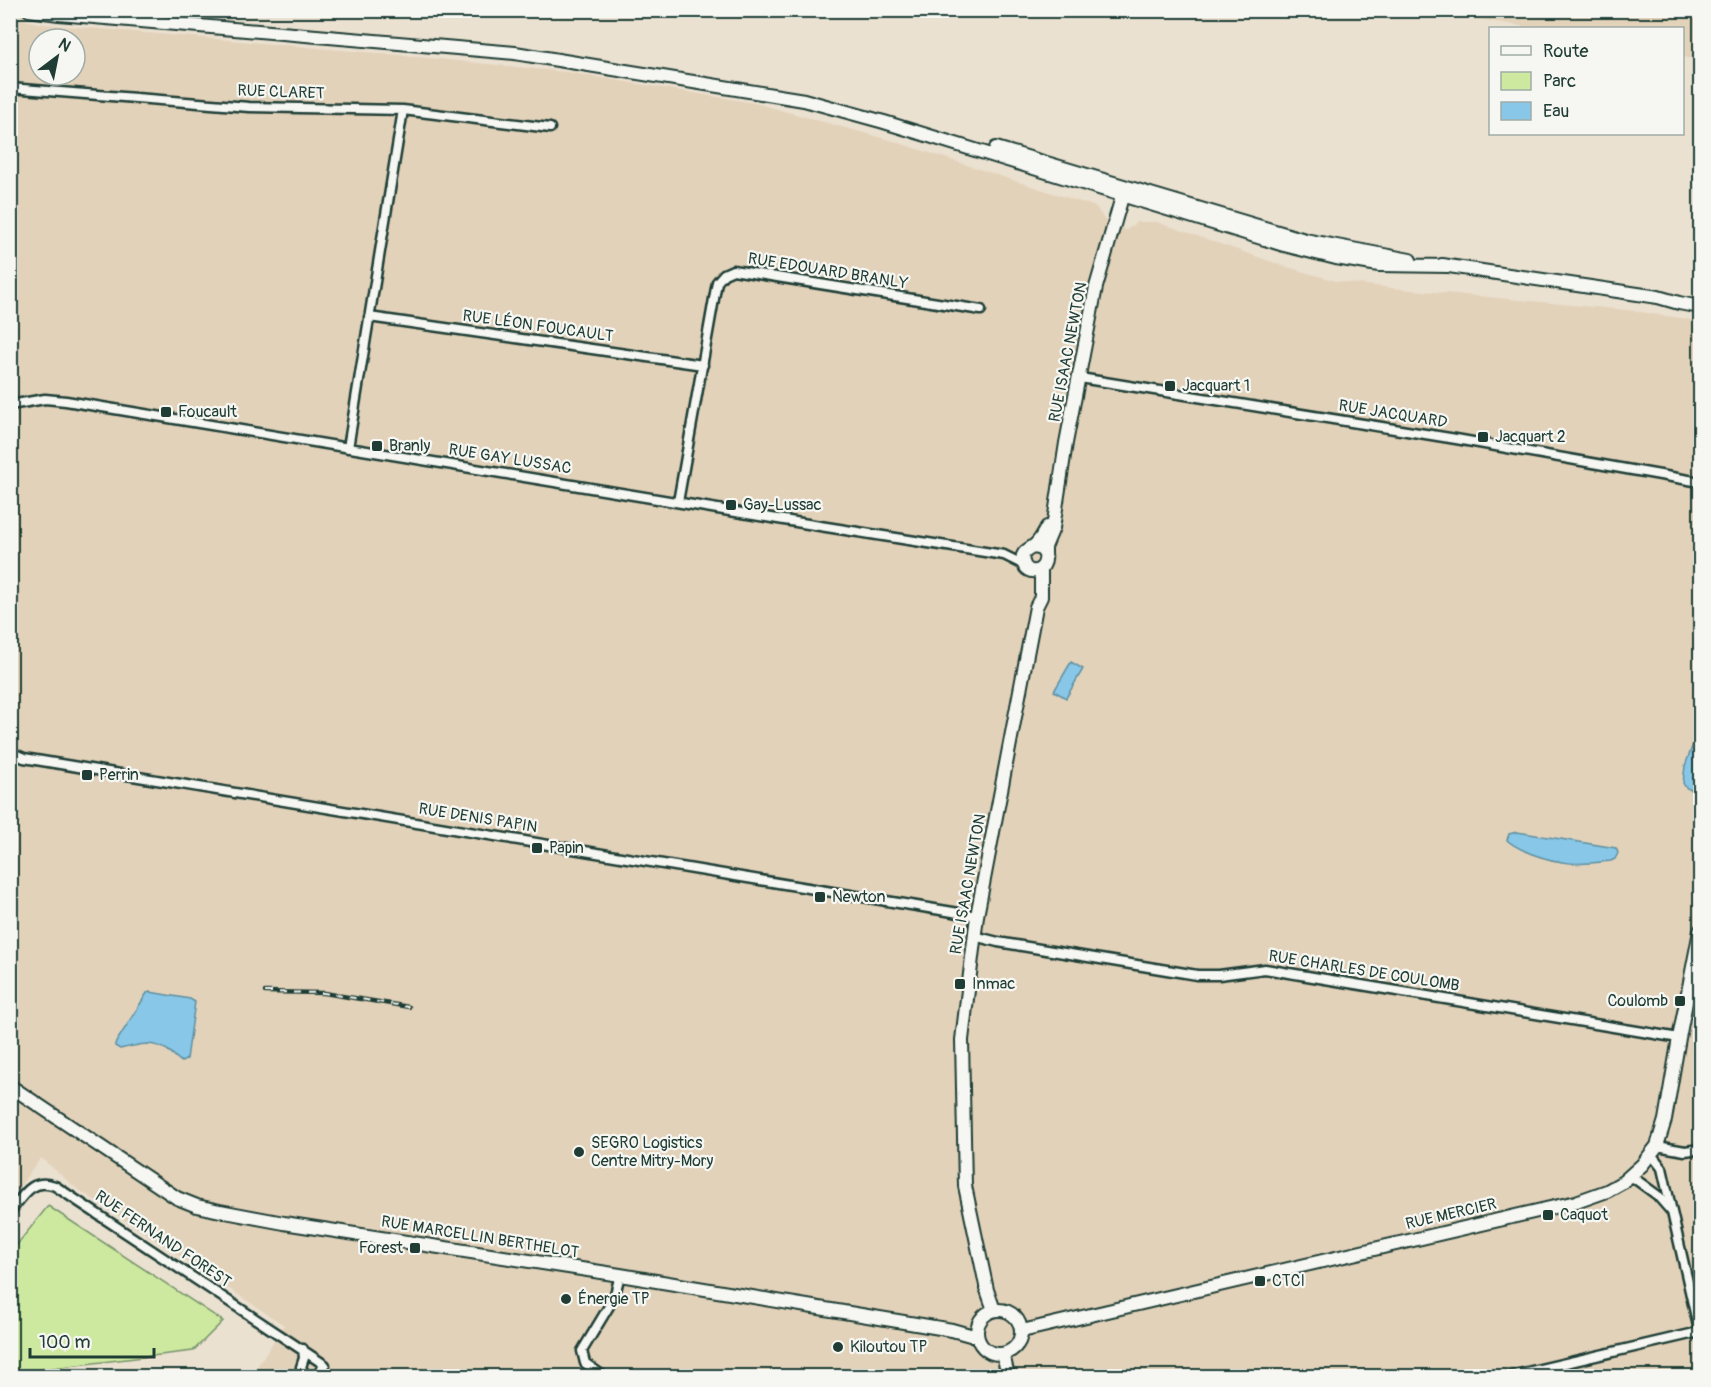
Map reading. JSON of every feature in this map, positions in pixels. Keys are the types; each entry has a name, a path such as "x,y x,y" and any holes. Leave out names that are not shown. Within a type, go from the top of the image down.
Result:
{"street":[{"path":"29,10 515,53 804,100 1124,191 1284,245 1336,258 1378,265 1449,266 1658,297 1701,307"},
{"name":"RUE CLARET","path":"10,88 249,107 403,110 550,128"},
{"path":"348,448 403,110"},
{"name":"RUE ISAAC NEWTON","path":"1045,554 1045,547 1053,528 1096,287 1124,191"},
{"name":"RUE EDOUARD BRANLY","path":"678,502 717,282 724,274 733,270 981,310"},
{"path":"1658,297 1672,296 1701,300"},
{"name":"RUE LÉON FOUCAULT","path":"369,317 703,365"},
{"name":"RUE JACQUARD","path":"1080,378 1456,439 1701,482"},
{"name":"RUE GAY LUSSAC","path":"10,405 45,399 66,401 810,525 1004,555 1025,566"},
{"name":"RUE ISAAC NEWTON","path":"1028,549 1038,542 1054,516"},
{"path":"1040,548 1045,554 1046,563 1041,569 1034,571 1025,566 1022,559 1028,549 1040,548"},
{"name":"RUE GAY LUSSAC","path":"1004,555 1028,549"},
{"name":"RUE ISAAC NEWTON","path":"1025,566 1033,585 1036,607"},
{"name":"RUE ISAAC NEWTON","path":"994,1310 987,1290 965,1185 962,1040 977,916 1036,607 1041,597 1041,569"},
{"name":"RUE DENIS PAPIN","path":"10,753 24,759 977,916"},
{"name":"RUE MERCIER","path":"1022,1331 1576,1202 1607,1191 1631,1176 1654,1150 1665,1120 1701,931"},
{"name":"RUE CHARLES DE COULOMB","path":"974,936 1197,975 1219,975 1265,969 1679,1038"},
{"name":"RUE MARCELLIN BERTHELOT","path":"10,1086 177,1198 197,1206 284,1223 952,1330 977,1337"},
{"path":"1510,1377 1700,1334 1662,1168 1654,1150 1701,1149"},
{"path":"1631,1176 1657,1195 1673,1213"},
{"name":"RUE FERNAND FOREST","path":"10,1212 33,1186 40,1183 55,1186 303,1349 325,1365 317,1375 310,1377 304,1373 301,1367 304,1358 303,1349"},
{"path":"603,1377 585,1363 582,1351 614,1298 620,1275"},
{"path":"994,1310 1009,1312 1016,1317 1022,1331 1018,1345 1003,1354 992,1354 985,1350 977,1337 978,1323 982,1317 994,1310"},
{"path":"1003,1354 1008,1377"}],"shaded area":[{"path":"1431,11 1700,11 1700,60 1684,57 1684,27 1527,27"},
{"path":"11,17 43,24 78,27 27,27 27,87 87,87 87,28 566,72 755,103 893,141 1096,207 1106,222 1126,230 1137,222 1157,222 1284,266 1336,281 1627,310 1700,321 1700,1376 251,1376 284,1325 76,1188 41,1158 11,1198"}],"green space":[{"path":"48,1206 223,1321 193,1351 11,1373 11,1252"}],"water":[{"path":"1071,662 1083,669 1066,698 1054,691"},
{"path":"1700,725 1700,784 1692,790 1683,783 1685,766"},
{"path":"1517,832 1616,848 1618,853 1611,861 1571,863 1552,860 1522,850 1507,840 1509,834"},
{"path":"147,993 190,999 195,1002 187,1059 182,1062 169,1051 156,1045 144,1044 120,1049 115,1046"}],"railway":[{"path":"265,992 324,993 409,1007"}],"place":[{"name":"Jacquart 1","path":"1170,386"},
{"name":"Foucault","path":"166,412"},
{"name":"Jacquart 2","path":"1483,437"},
{"name":"Branly","path":"377,446"},
{"name":"Gay-Lussac","path":"731,505"},
{"name":"Perrin","path":"87,775"},
{"name":"Papin","path":"537,848"},
{"name":"Newton","path":"820,897"},
{"name":"Inmac","path":"960,984"},
{"name":"Coulomb","path":"1680,1001"},
{"name":"SEGRO Logistics Centre Mitry-Mory","path":"579,1152"},
{"name":"Caquot","path":"1548,1215"},
{"name":"Forest","path":"415,1248"},
{"name":"CTCI","path":"1260,1281"},
{"name":"Énergie TP","path":"566,1299"},
{"name":"Kiloutou TP","path":"838,1347"}]}
